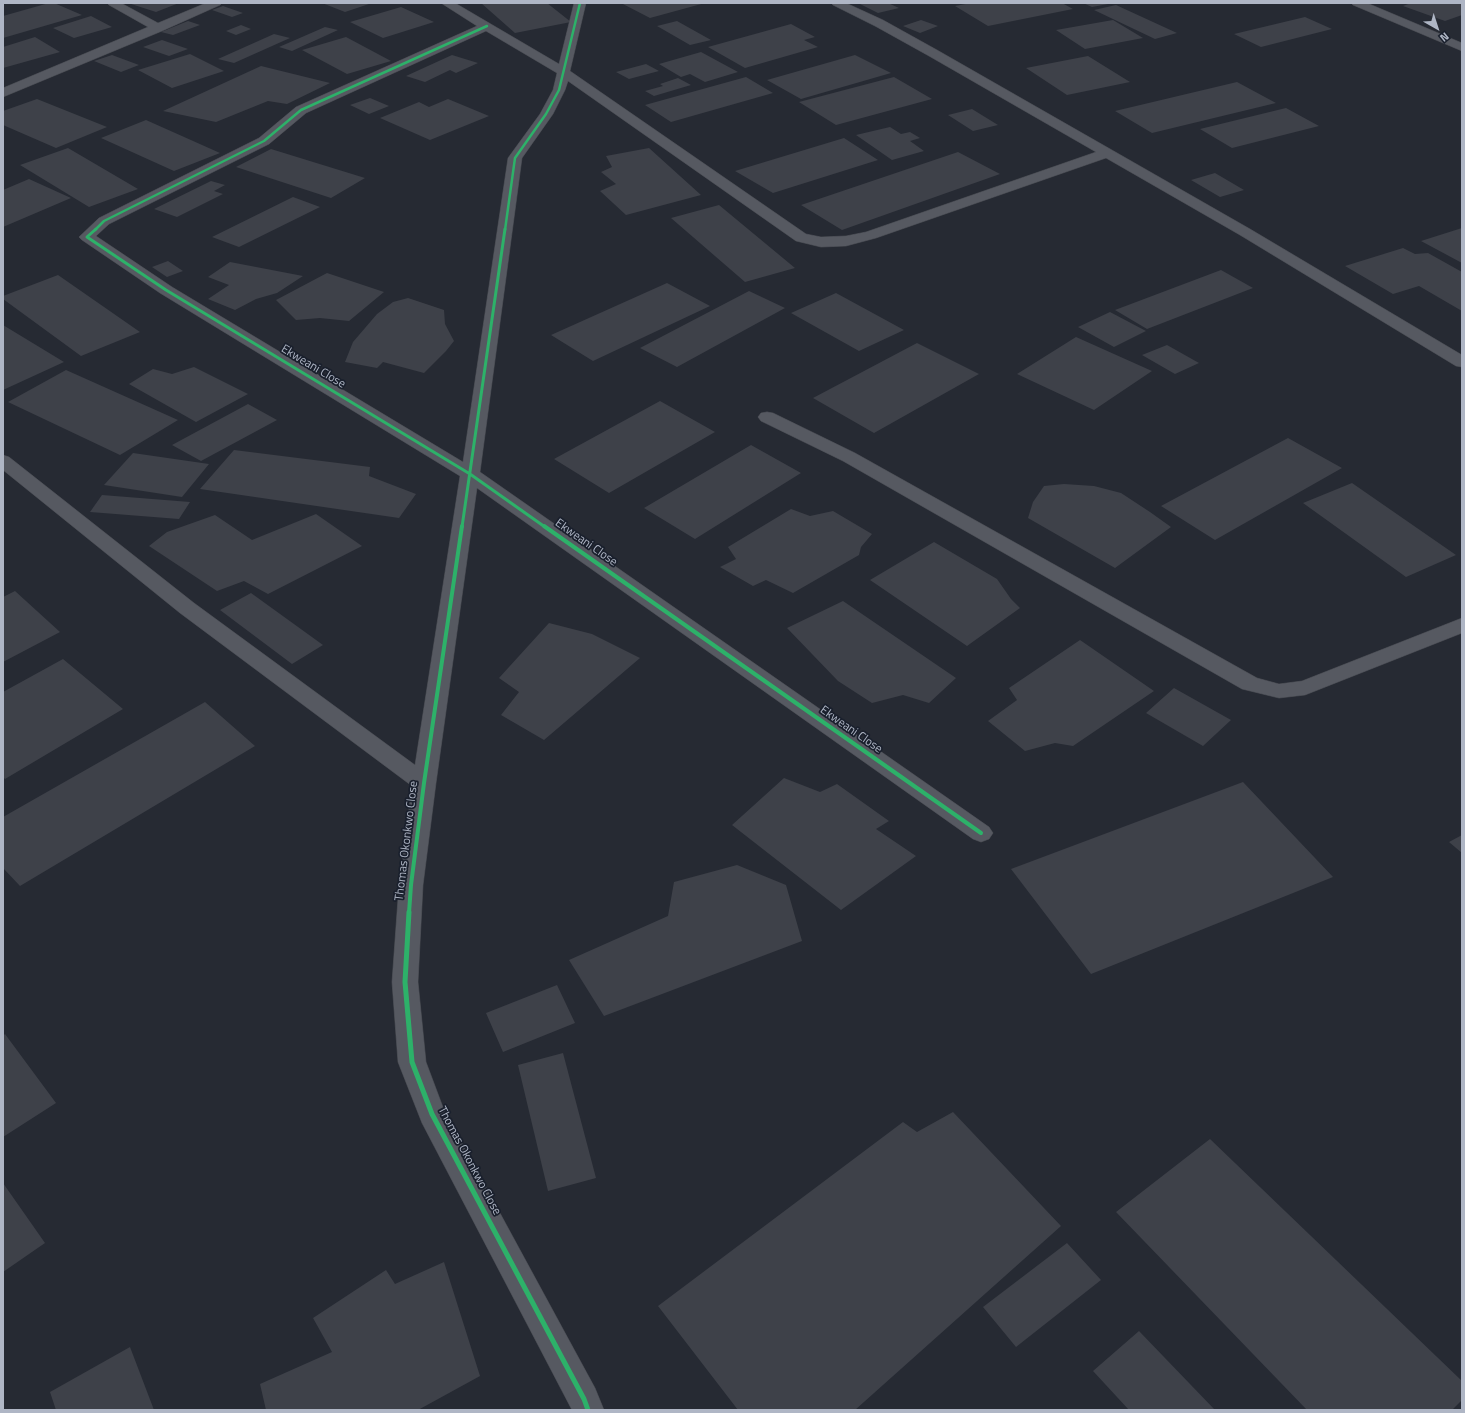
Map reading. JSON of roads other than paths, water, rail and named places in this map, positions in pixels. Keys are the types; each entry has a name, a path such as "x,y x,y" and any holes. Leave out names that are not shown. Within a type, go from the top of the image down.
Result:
{"street":[{"path":"113,3 158,28"},
{"path":"3,93 216,3"},
{"path":"447,3 562,71 787,230 801,238 821,242 846,241 871,235 1107,153"},
{"name":"Thomas Okonkwo Close","path":"580,3 562,71 559,90 546,114 515,158 424,784 411,885 405,982 412,1062 432,1114 580,1392 588,1410"},
{"path":"837,3 879,23 933,53 1244,232 1462,362"},
{"path":"1357,3 1462,47"},
{"name":"Ekweani Close","path":"487,26 301,110 264,141 104,221 87,237 166,290 470,474 981,833"},
{"path":"767,417 848,457 1250,684 1279,691 1305,688 1462,625"},
{"path":"3,460 187,608 424,784"}]}
